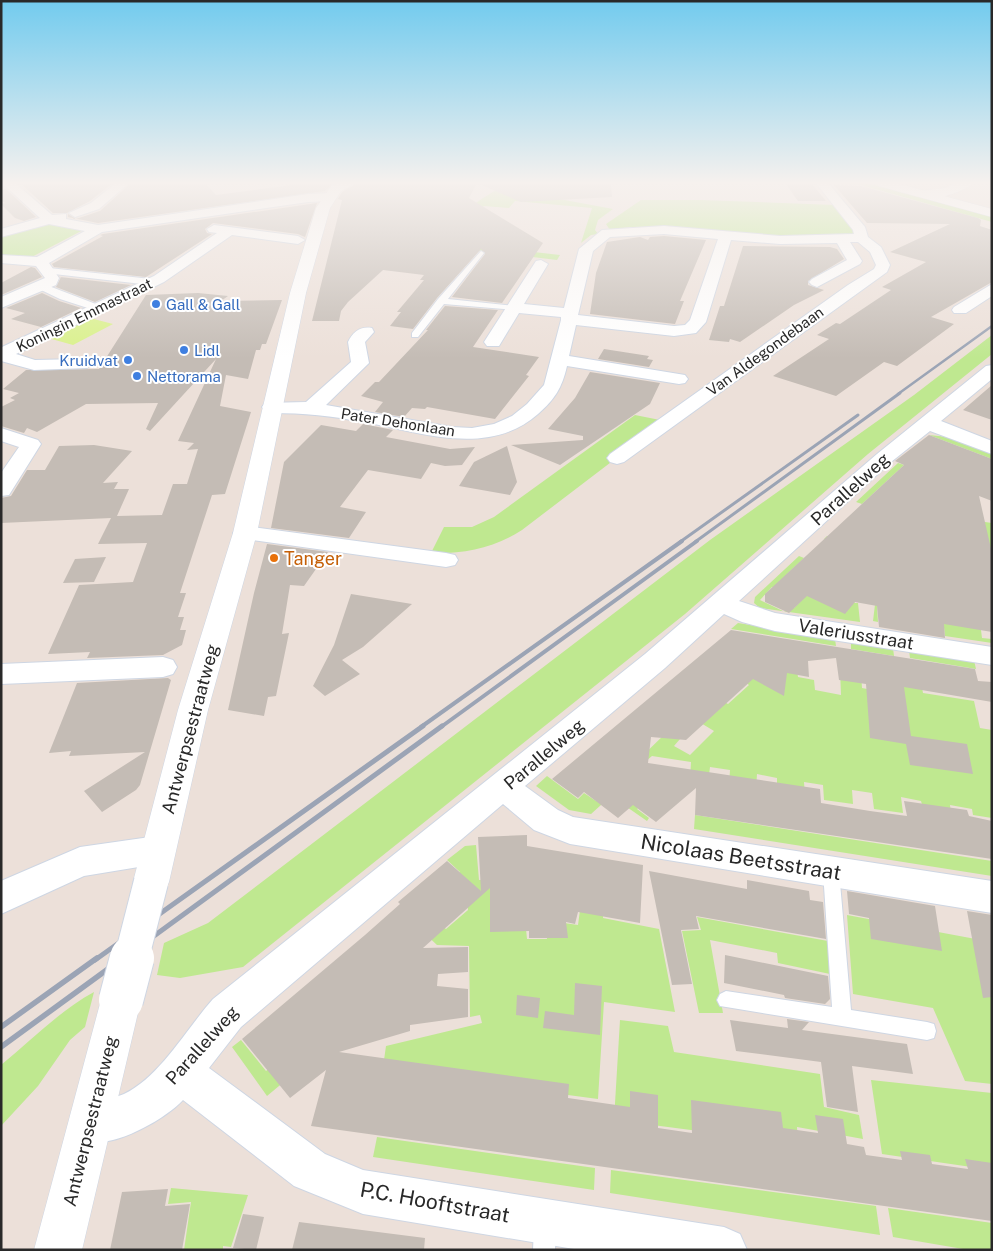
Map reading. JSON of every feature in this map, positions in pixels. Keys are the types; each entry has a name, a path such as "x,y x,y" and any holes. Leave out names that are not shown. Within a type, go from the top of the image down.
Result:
{"street":[{"path":"1,303 51,282 52,278 45,266 46,257 75,241"},
{"name":"Koningin Emmastraat","path":"81,364 34,365 4,356 8,351 152,282 214,241"},
{"name":"Antwerpsestraatweg","path":"58,1250 192,710 245,533 298,293 314,241"},
{"name":"Pater Dehonlaan","path":"272,407 311,408 454,433 492,432 526,415 541,402 553,386 586,249 596,241"},
{"path":"514,308 674,331 690,329 698,322 724,241"},
{"path":"817,282 855,261 843,241"},
{"name":"Van Aldegondebaan","path":"617,458 853,288 880,272 883,264 876,250 865,241"},
{"path":"1,259 152,282"},
{"path":"493,342 541,264"},
{"path":"41,286 64,297 97,308"},
{"path":"960,310 992,289"},
{"path":"311,408 360,363 354,343 357,338 366,332"},
{"path":"560,360 679,380"},
{"name":"Parallelweg","path":"91,1121 121,1116 149,1102 180,1073 215,1025 227,1013 504,787 722,604 884,458 992,370"},
{"path":"928,423 992,448"},
{"path":"962,436 976,427 992,430"},
{"path":"1,434 31,444 1,490"},
{"path":"245,533 446,560"},
{"name":"Valeriusstraat","path":"722,604 750,616 775,622 992,656"},
{"path":"1,674 163,668"},
{"name":"Nicolaas Beetsstraat","path":"504,787 546,820 570,830 992,898"},
{"path":"1,898 80,862 154,866"},
{"name":"P.C. Hooftstraat","path":"180,1073 226,1104 274,1144 310,1170 334,1182 363,1192 545,1235 724,1250"}],"lane":[{"path":"415,335 441,300 481,253"},
{"path":"441,300 514,308"},
{"path":"831,871 842,1018"},
{"path":"726,1000 927,1031"}],"green space":[{"path":"1,241 61,241 26,260 1,257"},
{"path":"428,241 444,241 560,255 557,260 425,244"},
{"path":"90,318 113,324 73,345 48,338"},
{"path":"992,335 992,354 868,454 685,614 243,967 180,978 157,975 164,943 208,923 710,540 914,395"},
{"path":"635,415 665,421 522,530 478,549 431,553 444,527 472,527 494,517"},
{"path":"929,435 948,437 992,454 992,459"},
{"path":"898,463 904,465 862,504 856,502"},
{"path":"985,522 992,523 992,560 981,630 982,638 992,639 992,643 945,636 943,619 877,606 878,622 873,621 877,588 870,586 854,603 858,603 860,622 785,612 790,607 794,608 801,601 772,587 760,600 784,611 760,608 754,603 755,597 799,556 804,558 786,575 846,549 824,539 827,536 849,546"},
{"path":"738,623 835,639 836,646 731,629"},
{"path":"851,641 893,648 894,656 851,649"},
{"path":"909,650 974,660 976,669 910,658"},
{"path":"840,668 861,672 862,688 889,693 887,676 921,682 923,693 974,701 980,728 992,730 992,818 973,815 972,809 950,805 951,813 923,808 921,801 901,797 903,813 874,809 872,793 852,790 853,804 824,800 823,785 804,782 805,796 777,792 777,778 757,774 756,790 729,786 730,770 710,767 708,783 690,780 691,762 652,756 634,771 645,802 637,809 649,818 647,821 611,796 591,814 569,810 536,786 547,776 578,799 584,793 596,801 668,731 680,739 674,746 690,755 714,731 686,714 717,698 728,704 749,685 741,679 797,670 798,677 814,680 815,690 841,695"},
{"path":"695,815 992,861 992,876 694,829"},
{"path":"476,845 479,880 521,878 527,939 547,939 542,882 564,923 578,925 583,888 605,892 603,918 659,929 675,1012 604,1002 598,1099 500,1086 380,1088 386,1046 482,1023 480,1015 470,1017 469,946 437,945 418,927 430,917 446,929 468,910 466,892 452,879 460,872 447,860 465,846"},
{"path":"847,915 981,940 992,949 992,1084 965,1081 933,1008 853,994"},
{"path":"697,917 828,941 830,974 778,963 777,953 710,940 723,1013 699,1013 682,931 701,930"},
{"path":"94,992 85,1027 70,1040 38,1086 1,1126 1,1065 57,1017"},
{"path":"620,1020 668,1026 674,1052 820,1074 824,1107 859,1115 863,1139 797,1127 798,1144 614,1120"},
{"path":"241,1040 266,1071 278,1061 291,1076 267,1096 232,1047"},
{"path":"871,1080 992,1093 992,1170 882,1154"},
{"path":"377,1137 595,1168 594,1190 373,1157"},
{"path":"611,1170 876,1206 880,1235 610,1193"},
{"path":"171,1188 248,1195 231,1247 223,1246 223,1250 184,1250 191,1202 168,1204"},
{"path":"888,1208 992,1223 992,1250 969,1250 893,1237"}],"building":[{"path":"93,241 201,241 146,277 54,267 52,264"},
{"path":"332,241 540,241 543,243 502,303 452,297 485,254 481,249 437,298 413,329 390,326 401,312 397,312 424,280 420,280 424,275 383,270 348,302 341,311 339,321 312,321"},
{"path":"705,241 680,301 684,301 675,324 590,314 596,273 607,242"},
{"path":"913,241 992,241 992,282 931,317 954,324 897,366 884,362 836,396 773,376 829,339 817,335 836,323 840,324 891,290 882,287 926,262 890,252"},
{"path":"743,246 830,247 837,249 844,259 808,281 808,285 824,290 794,305 740,342 730,339 729,342 709,340 720,306 724,306"},
{"path":"31,267 35,268 42,277 1,295 1,283"},
{"path":"61,277 131,285 95,302 56,287"},
{"path":"42,293 81,308 41,327 11,319 25,313 6,308"},
{"path":"198,293 228,296 221,301 282,300 266,344 262,344 260,350 256,350 248,379 226,375 220,406 251,412 225,494 212,495 180,593 186,593 178,617 184,617 180,630 186,630 182,645 163,655 87,658 90,652 48,654 79,585 133,582 147,543 98,544 111,518 1,523 1,498 11,496 27,470 45,470 59,446 94,445 132,451 103,483 118,482 114,489 129,489 117,516 162,515 173,484 187,484 198,449 187,450 194,443 178,441 216,359 150,431 146,429 158,403 86,404 37,432 27,428 24,433 1,426 1,407 15,400 10,398 19,393 3,389 26,370 99,369 146,295"},
{"path":"445,306 498,310 473,347 539,357 526,375 529,376 495,419 427,407 425,409 412,408 404,417 375,412 383,402 361,396 375,382 379,382 428,330 426,330"},
{"path":"604,349 649,356 647,359 653,360 649,367 598,359"},
{"path":"590,372 660,383 650,404 560,465 511,445 583,440 583,436 548,429 575,398"},
{"path":"992,385 992,420 963,410"},
{"path":"363,424 393,430 386,437 450,449 475,447 462,465 445,466 431,463 421,479 368,470 340,507 366,512 349,538 271,528 284,462 321,425 356,431"},
{"path":"929,435 992,459 992,501 979,496 992,553 992,632 944,624 945,638 879,627 877,606 855,602 845,614 807,596 789,613 765,602 765,594 904,465 895,461"},
{"path":"507,446 517,482 510,495 459,486 474,462"},
{"path":"267,544 328,552 304,586 290,585 282,634 289,633 276,696 268,697 264,716 228,710"},
{"path":"106,557 94,582 63,583 75,559"},
{"path":"351,594 412,604 363,647 342,660 360,674 325,696 313,686 334,645"},
{"path":"731,630 975,669 978,681 992,682 992,702 904,687 911,736 967,744 973,774 910,765 906,744 870,738 866,684 839,680 836,658 808,661 809,677 787,673 784,696 753,679 686,740 651,737 648,763 820,789 821,803 870,811 907,816 904,801 967,810 969,816 992,821 992,859 695,815 696,788 656,822 633,805 618,818 584,792 578,798 552,779"},
{"path":"168,678 171,680 140,785 136,790 102,812 84,791 145,752 69,756 71,751 49,753 77,683"},
{"path":"527,835 527,846 643,865 640,923 578,912 575,924 566,922 568,938 529,938 529,931 490,932 490,888 423,948 468,947 468,972 438,974 437,986 468,989 468,1017 410,1025 410,1031 339,1052 569,1084 568,1098 630,1107 630,1091 658,1095 658,1128 692,1133 691,1100 781,1112 783,1128 818,1133 815,1115 843,1119 847,1144 864,1147 866,1155 902,1160 900,1151 930,1155 932,1164 968,1169 965,1159 992,1163 992,1221 311,1126 326,1070 290,1098 242,1039 365,935 400,904 398,902 447,861 481,891 478,837"},
{"path":"649,871 747,889 747,880 809,891 810,900 823,902 826,939 696,916 699,929 681,930 692,984 672,985"},
{"path":"847,891 935,906 942,951 871,939 869,918 849,914"},
{"path":"967,911 992,915 992,997 983,998"},
{"path":"725,955 828,976 830,999 825,1004 785,998 784,995 724,983"},
{"path":"575,983 602,986 600,1035 543,1028 545,1011 574,1015"},
{"path":"517,995 540,998 538,1018 516,1015"},
{"path":"787,1019 809,1022 802,1030 907,1044 913,1074 852,1066 858,1112 827,1107 821,1062 736,1051 730,1020 788,1028"},
{"path":"168,1189 165,1206 190,1204 182,1250 110,1250 122,1192"},
{"path":"243,1214 264,1217 256,1250 233,1248"},
{"path":"299,1222 425,1238 424,1250 292,1250"}],"railway":[{"path":"898,394 992,326"},
{"path":"695,542 900,393"},
{"path":"680,542 858,415"},
{"path":"421,727 682,541"},
{"path":"441,727 697,541"},
{"path":"95,960 423,726"},
{"path":"121,960 442,726"},
{"path":"1,1027 97,958"},
{"path":"1,1047 123,958"}],"place":[{"name":"Gall & Gall","path":"156,304"},
{"name":"Lidl","path":"184,350"},
{"name":"Kruidvat","path":"128,360"},
{"name":"Nettorama","path":"137,376"},
{"name":"Tanger","path":"274,558"}]}
